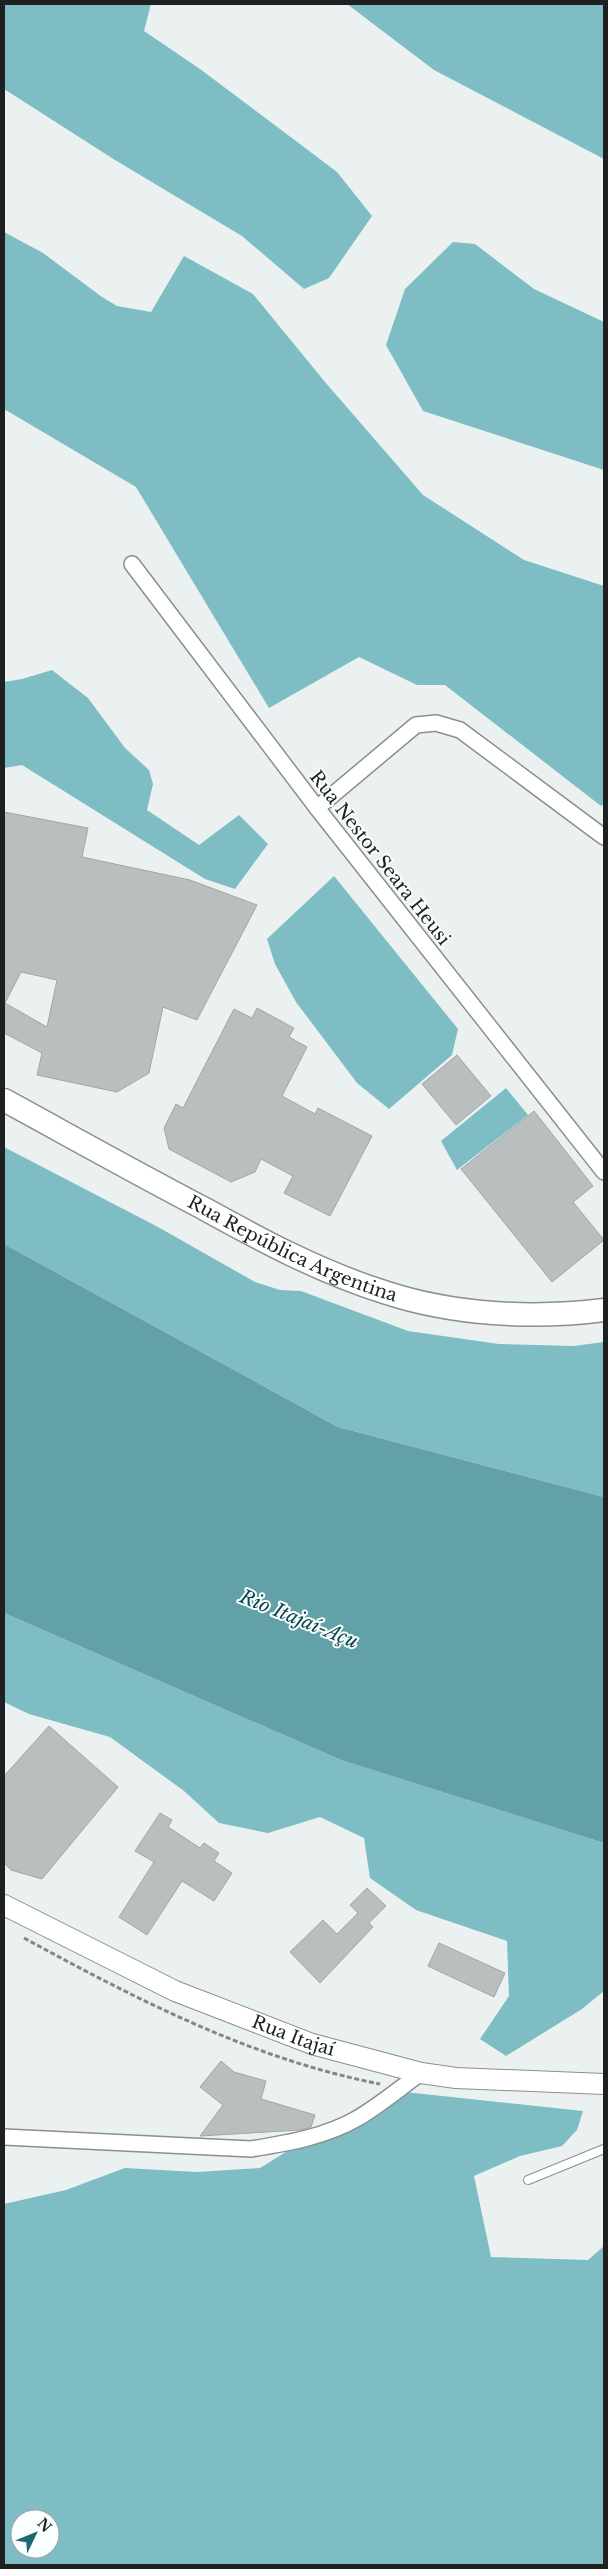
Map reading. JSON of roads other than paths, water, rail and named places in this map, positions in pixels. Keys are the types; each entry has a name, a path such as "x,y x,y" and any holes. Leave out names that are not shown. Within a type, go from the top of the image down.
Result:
{"main road":[{"name":"Rua República Argentina","path":"4,1100 262,1240 333,1274 385,1293 443,1306 518,1314 604,1310"},
{"name":"Rua Itajaí","path":"4,1905 175,1991 231,2015 299,2040 421,2073 456,2078 604,2084"}],"street":[{"name":"Rua Nestor Seara Heusi","path":"132,564 317,808 604,1172"},
{"path":"317,808 416,726 436,723 460,730 604,837"},
{"path":"4,2138 251,2148 290,2143 324,2134 357,2119 421,2073"}],"lane":[{"path":"528,2180 604,2149"}],"water":[{"name":"Rio Itajaí-Açu","path":"4,1244 338,1427 604,1497 604,1843 341,1760 4,1613"}]}
